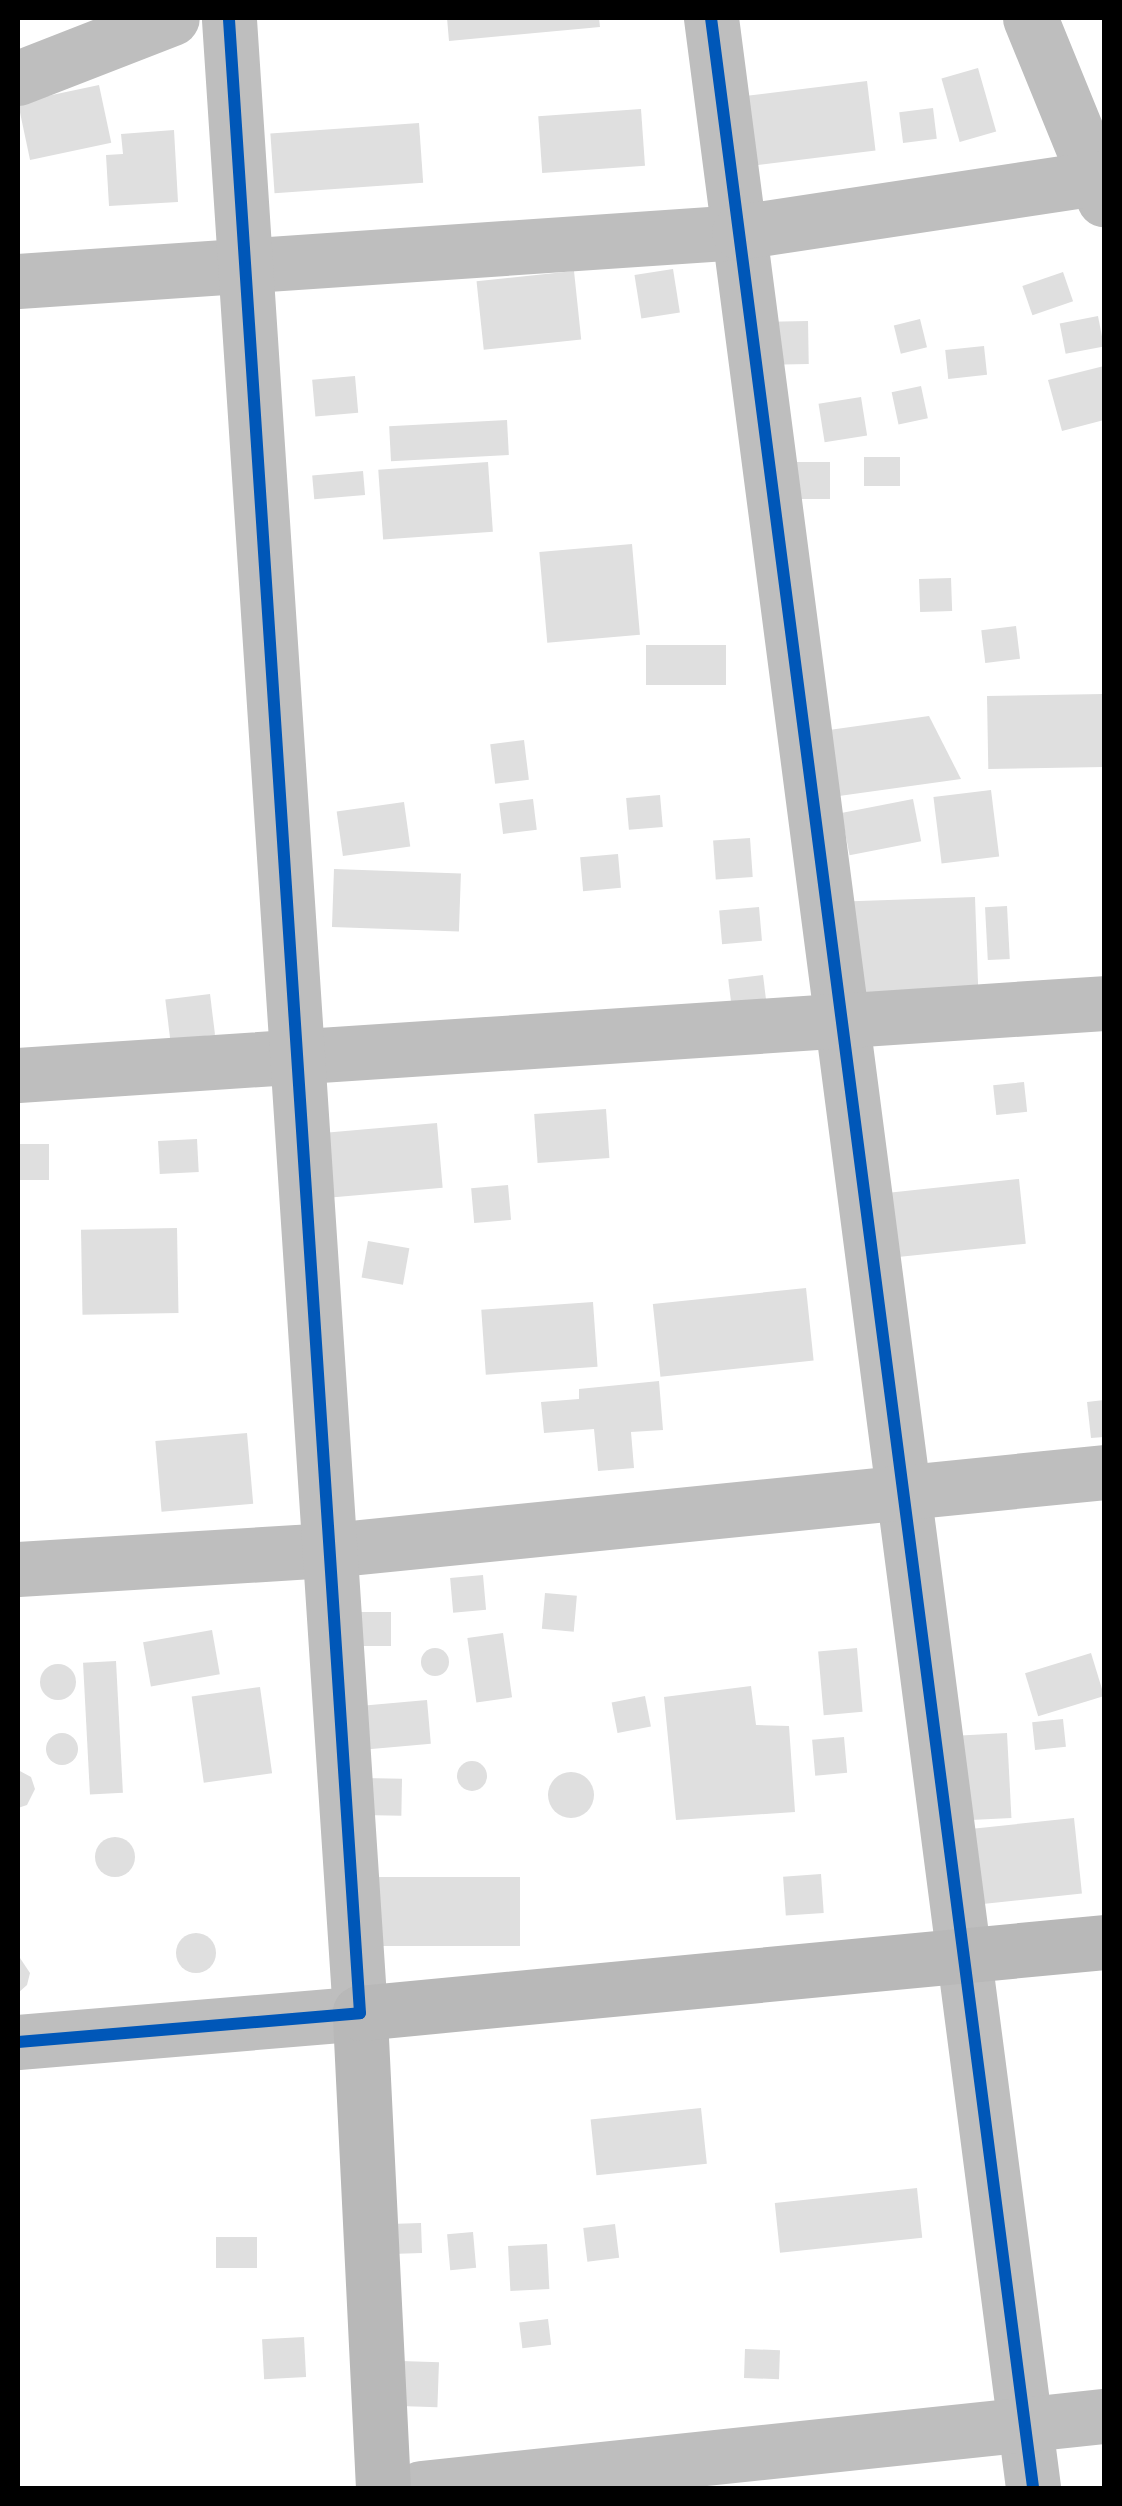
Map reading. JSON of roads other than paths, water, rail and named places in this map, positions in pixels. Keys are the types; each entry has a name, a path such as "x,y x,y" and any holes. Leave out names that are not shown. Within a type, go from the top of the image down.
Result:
{"main road":[{"path":"384,2488 360,2014 1104,1942"}],"street":[{"path":"18,78 172,18"},
{"path":"18,2042 360,2014 229,18"},
{"path":"711,18 1033,2488"},
{"path":"18,280 739,232 1100,188 1030,18"},
{"path":"18,1074 1104,1003"},
{"path":"18,1569 330,1550 1104,1472"},
{"path":"422,2488 1104,2416"}]}
